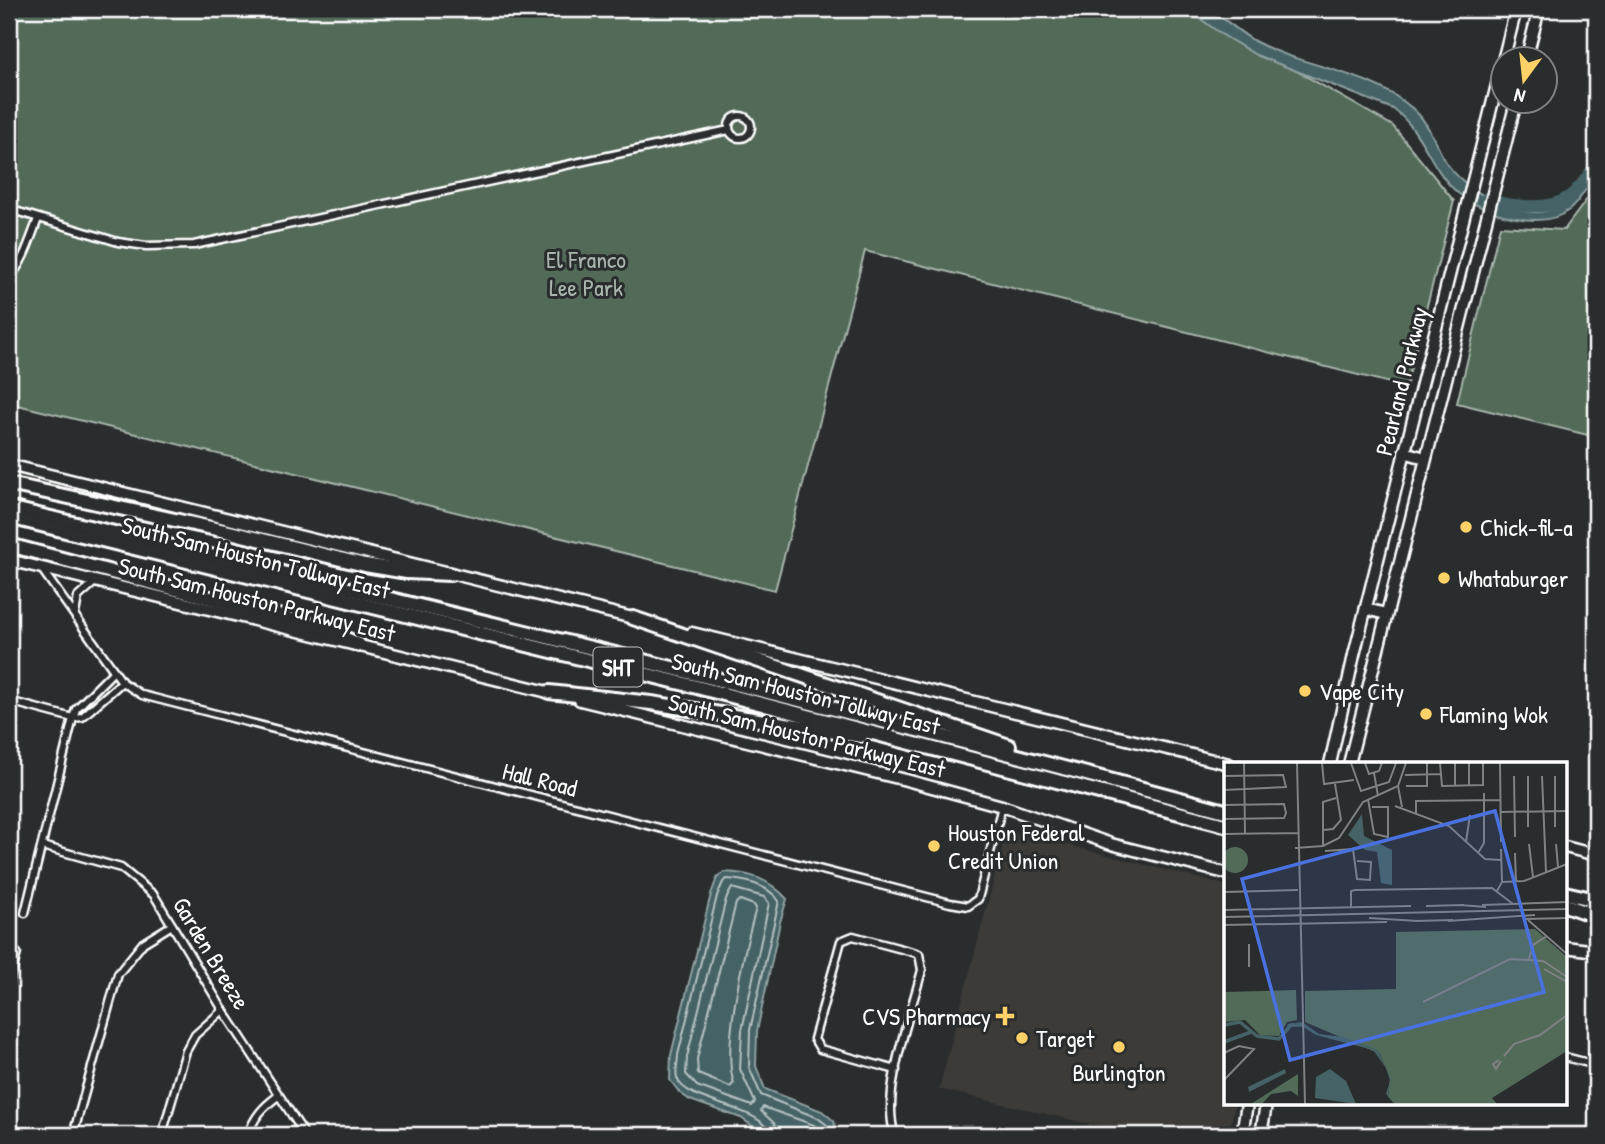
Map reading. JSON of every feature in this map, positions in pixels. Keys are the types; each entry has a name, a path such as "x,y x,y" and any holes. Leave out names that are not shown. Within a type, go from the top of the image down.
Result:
{"highway":[{"path":"9,484 204,526 365,565 407,572 450,574"},
{"name":"South Sam Houston Tollway East","path":"9,508 702,675 1224,811"},
{"name":"South Sam Houston Tollway East","path":"9,517 920,744 1224,825"},
{"path":"9,545 320,627 359,645"},
{"path":"633,618 1008,745 1041,761"},
{"path":"549,692 651,703 920,744"},
{"path":"1566,893 1596,898"},
{"path":"1566,905 1596,913"}],"main road":[{"name":"Pearland Parkway","path":"1330,762 1404,452 1516,9"},
{"path":"1530,46 1539,9"},
{"name":"Pearland Parkway","path":"1350,762 1512,116"},
{"path":"1404,452 1425,457"},
{"path":"9,465 1224,763"},
{"name":"South Sam Houston Parkway East","path":"9,560 1002,806 1111,844 1224,873"},
{"path":"1366,609 1387,614"},
{"path":"1566,847 1596,855"},
{"path":"1566,947 1596,951"},
{"path":"1242,1135 1247,1106"},
{"path":"1261,1135 1266,1106"}],"street":[{"path":"9,209 127,243 157,246 194,245 729,131"},
{"path":"9,278 23,256 38,219"},
{"name":"Hall Road","path":"39,567 49,576 122,682 157,701 959,905 968,906 978,899 1002,806"},
{"path":"75,614 76,603 82,592 96,581"},
{"path":"25,913 76,709 114,671"},
{"path":"9,701 73,718 82,717 122,682"},
{"name":"Garden Breeze","path":"42,846 121,868 154,895 223,1010 305,1135"},
{"path":"73,1135 118,974 143,943 172,925"},
{"path":"895,1135 891,1119 892,1085 896,1070 922,970 919,954 853,936 841,941 814,1039 820,1049 896,1070"},
{"path":"9,983 17,953"},
{"path":"162,1135 186,1051 195,1035 223,1010"},
{"path":"1566,1057 1596,1065"},
{"path":"248,1135 262,1108 278,1096"}],"shaded area":[{"path":"1007,830 1224,885 1224,1106 1235,1106 1228,1135 1137,1135 939,1089"}],"green space":[{"name":"El Franco Lee Park","path":"9,9 1200,9 1253,46 1393,126 1454,201 1406,387 865,251 775,590 9,403"},
{"path":"1596,187 1596,437 1457,403 1500,226 1564,230"}],"water":[{"path":"1187,9 1208,9 1256,42 1275,51 1357,78 1395,96 1424,121 1448,165 1457,175 1469,186 1499,203 1532,212 1547,211 1570,196 1596,160 1593,175 1576,203 1557,216 1528,220 1496,213 1469,200 1448,184 1412,128 1393,109 1256,55"},
{"path":"724,872 759,878 787,899 757,1031 756,1066 765,1089 822,1111 834,1121 837,1135 765,1135 741,1118 690,1100 680,1093 670,1080 671,1055 711,894 717,878"}],"waterway":[{"path":"1487,198 1525,206 1560,202 1575,192 1596,164"}],"place":[{"name":"Chick-fil-a","path":"1466,527"},
{"name":"Whataburger","path":"1444,578"},
{"name":"Vape City","path":"1305,691"},
{"name":"Flaming Wok","path":"1426,714"},
{"name":"Houston Federal Credit Union","path":"934,846"},
{"name":"CVS Pharmacy","path":"1005,1016"},
{"name":"Target","path":"1022,1038"},
{"name":"Burlington","path":"1119,1047"}]}
